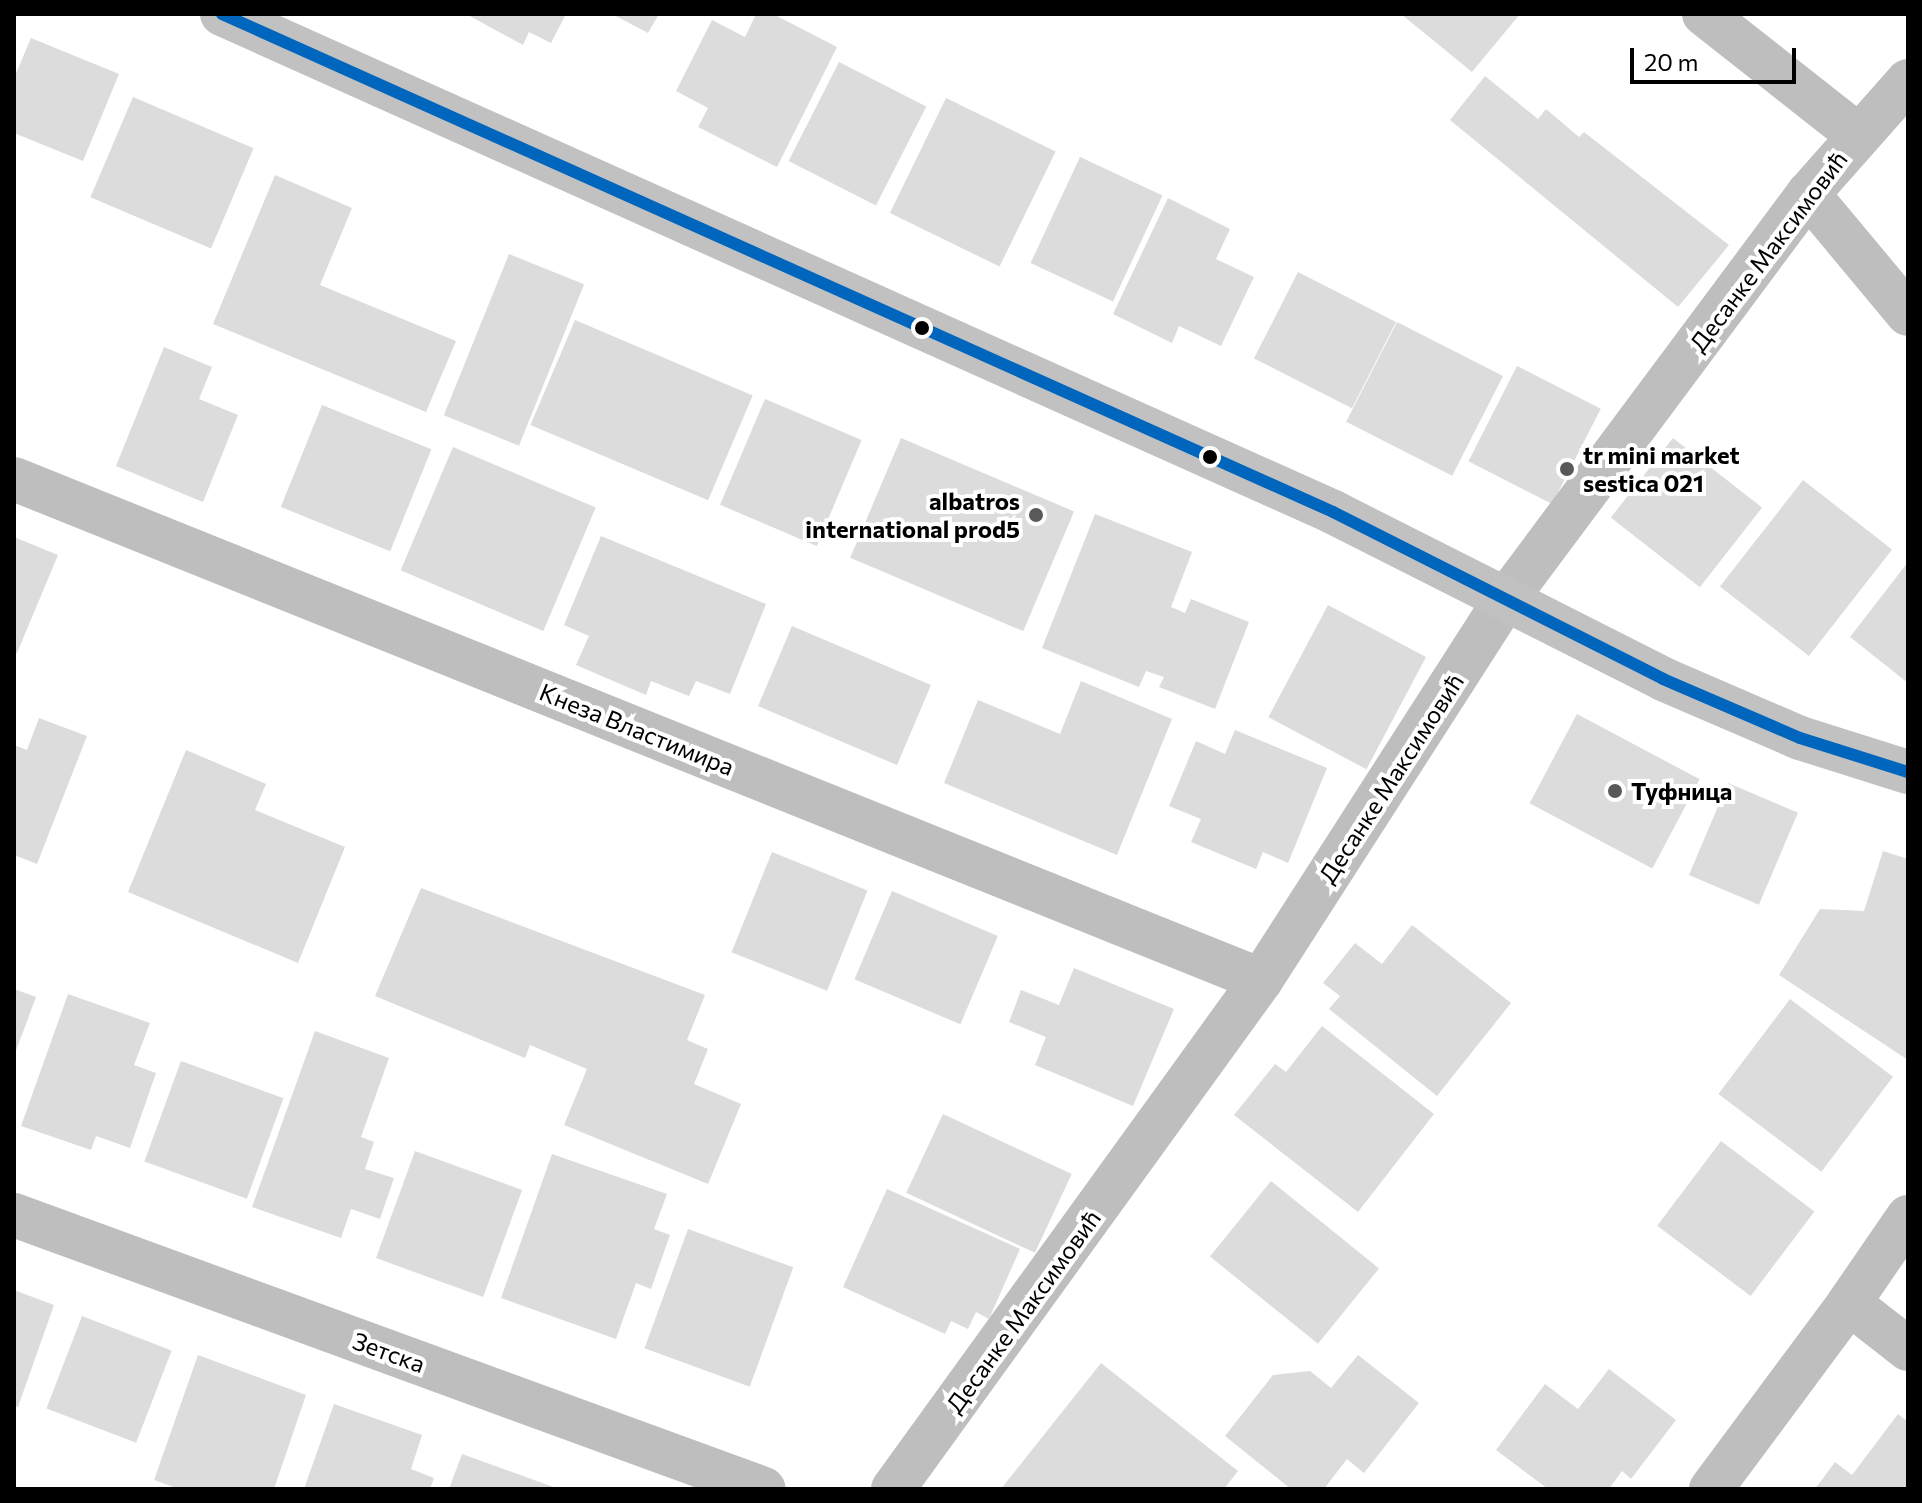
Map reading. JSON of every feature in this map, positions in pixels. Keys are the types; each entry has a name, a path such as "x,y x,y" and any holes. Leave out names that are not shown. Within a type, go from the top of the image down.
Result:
{"street":[{"path":"222,14 1333,512 1504,602 1800,738 1908,772"},
{"path":"1704,14 1858,135"},
{"name":"Десанке Максимовић","path":"893,1489 1261,980 1504,602 1808,194 1908,81"},
{"path":"1808,194 1908,314"},
{"name":"Кнеза Властимира","path":"14,479 1261,980"},
{"name":"Зетска","path":"14,1215 764,1489"},
{"path":"1711,1489 1849,1303 1908,1217"},
{"path":"1849,1303 1908,1349"}],"building":[{"path":"466,14 566,14 551,43 529,32 523,45"},
{"path":"612,14 659,14 648,33"},
{"path":"756,14 773,14 837,47 777,167 698,127 708,108 676,91 712,20 745,37"},
{"path":"1401,14 1520,14 1472,72"},
{"path":"31,38 119,74 83,161 14,133 14,78"},
{"path":"839,62 926,106 876,205 789,161"},
{"path":"1485,76 1538,119 1546,109 1579,137 1584,132 1729,245 1678,307 1450,120"},
{"path":"133,97 254,148 211,249 90,197"},
{"path":"946,98 1056,151 1000,267 890,213"},
{"path":"1080,157 1162,195 1113,301 1031,263"},
{"path":"275,175 352,208 320,285 456,341 426,412 213,324"},
{"path":"1168,198 1230,229 1216,259 1254,277 1221,346 1179,326 1172,343 1113,314"},
{"path":"509,254 584,284 519,446 444,415"},
{"path":"1298,272 1396,322 1352,408 1254,358"},
{"path":"575,320 753,395 708,500 530,425"},
{"path":"1397,322 1503,376 1452,476 1346,422"},
{"path":"164,347 212,367 199,399 238,415 203,502 116,466"},
{"path":"1517,366 1601,409 1552,504 1468,461"},
{"path":"765,399 862,440 817,546 720,505"},
{"path":"322,405 431,449 390,551 281,507"},
{"path":"901,438 1074,511 1023,631 850,558"},
{"path":"1673,438 1762,508 1700,587 1611,518"},
{"path":"453,447 596,508 543,631 401,570"},
{"path":"1803,480 1892,550 1809,656 1720,586"},
{"path":"1095,514 1192,552 1171,607 1185,613 1191,599 1249,622 1215,709 1159,687 1164,677 1146,671 1139,687 1042,648"},
{"path":"601,536 766,604 730,694 696,681 689,696 651,681 646,695 576,665 589,636 564,625"},
{"path":"14,537 58,555 17,653 14,652"},
{"path":"1908,562 1908,683 1850,637"},
{"path":"1328,605 1426,657 1366,769 1268,717"},
{"path":"792,626 931,685 897,765 758,706"},
{"path":"1081,681 1172,719 1117,855 944,783 978,700 1060,734"},
{"name":"Туфница","path":"1577,714 1700,779 1652,868 1530,803"},
{"path":"39,718 87,736 37,864 14,855 14,745 27,750"},
{"path":"1235,730 1327,768 1288,863 1263,852 1256,869 1191,842 1201,819 1169,806 1196,741 1225,754"},
{"path":"186,750 266,784 255,810 345,847 298,963 128,892"},
{"path":"1728,783 1798,813 1759,905 1689,875"},
{"path":"1883,851 1908,859 1908,1060 1779,975 1820,909 1864,911"},
{"path":"772,852 867,891 827,991 732,952"},
{"path":"421,888 705,995 687,1040 708,1049 694,1084 741,1104 708,1184 564,1125 587,1069 530,1045 525,1058 375,996"},
{"path":"892,891 998,936 960,1024 854,979"},
{"path":"1412,925 1511,1003 1437,1096 1329,1009 1340,996 1323,983 1355,943 1382,964"},
{"path":"1074,968 1174,1009 1133,1106 1035,1065 1046,1037 1009,1022 1021,990 1059,1005"},
{"path":"14,989 36,997 14,1056"},
{"path":"68,994 150,1023 134,1065 156,1073 130,1148 96,1136 91,1150 21,1126"},
{"path":"1790,999 1893,1077 1821,1172 1718,1094"},
{"path":"1322,1026 1434,1114 1358,1212 1234,1115 1275,1064 1286,1072"},
{"path":"315,1031 389,1058 361,1137 374,1142 365,1169 394,1178 380,1219 351,1209 341,1238 252,1207"},
{"path":"181,1061 283,1098 247,1199 144,1162"},
{"path":"943,1114 1072,1174 1035,1253 906,1193"},
{"path":"1721,1141 1814,1211 1751,1296 1657,1226"},
{"path":"415,1151 522,1190 483,1297 376,1258"},
{"path":"552,1154 667,1194 654,1229 670,1235 651,1289 636,1283 616,1339 501,1298"},
{"path":"1271,1181 1379,1268 1318,1344 1210,1256"},
{"path":"887,1189 1020,1249 989,1319 976,1312 968,1329 951,1321 945,1334 843,1287"},
{"path":"688,1229 793,1267 750,1387 645,1348"},
{"path":"14,1290 54,1305 18,1407 14,1406"},
{"path":"82,1316 172,1350 136,1443 47,1408"},
{"path":"198,1355 306,1395 274,1489 179,1489 154,1480"},
{"path":"1358,1355 1419,1403 1364,1473 1347,1459 1324,1489 1291,1489 1225,1436 1273,1375 1310,1371 1331,1388"},
{"path":"1101,1363 1238,1471 1224,1489 1001,1489"},
{"path":"1609,1369 1676,1420 1631,1479 1622,1471 1609,1489 1548,1489 1496,1450 1545,1384 1578,1409"},
{"path":"334,1404 422,1435 411,1469 434,1478 430,1489 304,1489"},
{"path":"1898,1414 1908,1422 1908,1489 1815,1489 1835,1462 1852,1475"},
{"path":"462,1454 559,1489 449,1489"}],"transit line":[{"path":"222,14 1333,512 1663,679 1800,738 1908,772"}],"place":[{"name":"tr mini market sestica 021","path":"1567,469"},
{"name":"albatros international prod5","path":"1036,515"},
{"name":"Туфница","path":"1615,791"}]}
